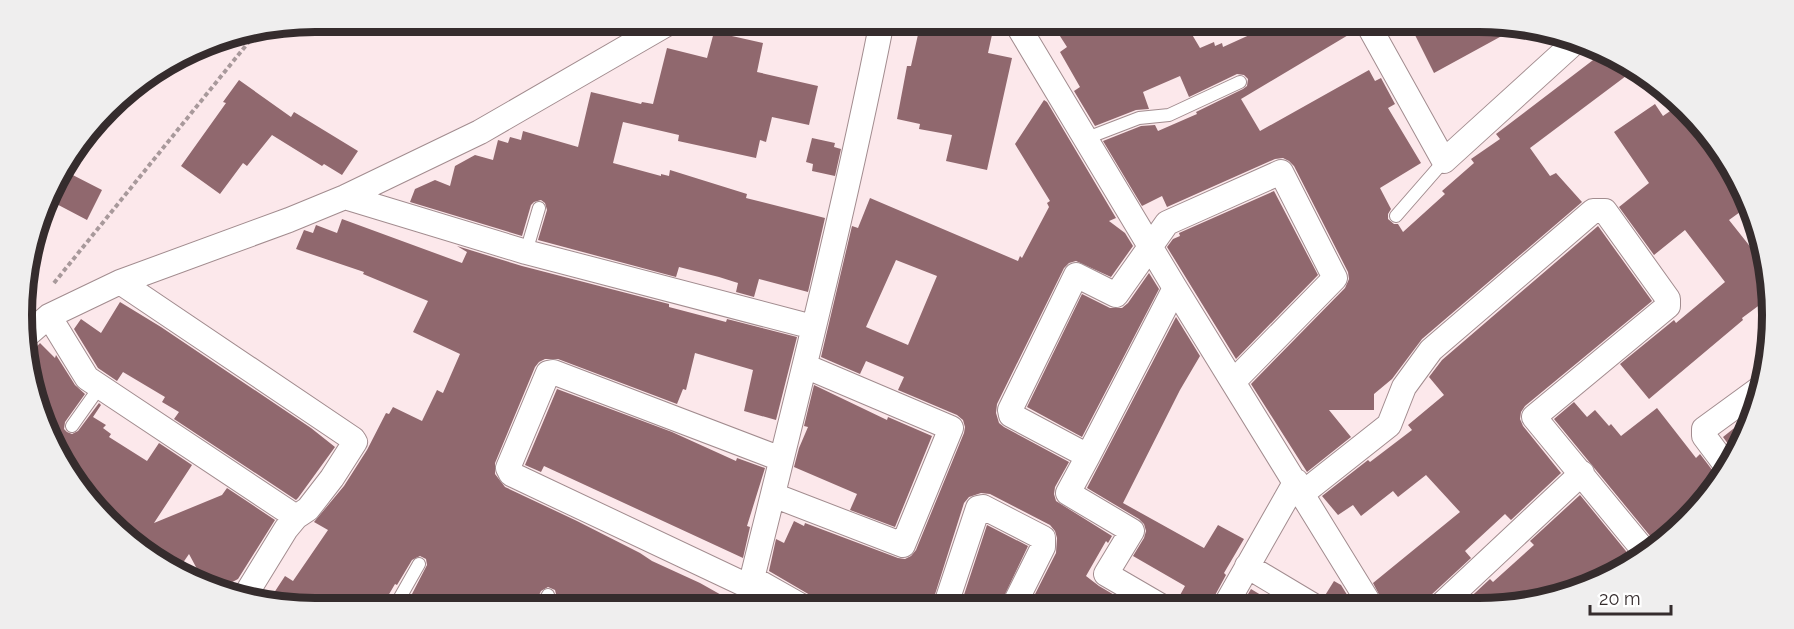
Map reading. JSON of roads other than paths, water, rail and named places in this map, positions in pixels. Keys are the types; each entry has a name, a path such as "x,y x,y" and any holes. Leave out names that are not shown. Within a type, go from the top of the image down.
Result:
{"street":[{"path":"32,331 49,316 120,282 345,197 480,132 653,32"},
{"path":"749,591 805,366 880,32"},
{"path":"1022,32 1175,288 1366,598"},
{"path":"1372,32 1444,160 1570,47"},
{"path":"1088,456 1011,415 1010,410 1076,274 1116,295 1167,223 1281,172 1335,278 1234,381"},
{"path":"345,197 526,252 813,327"},
{"path":"1229,598 1247,566 1299,487 1389,425 1404,387 1431,351 1593,211 1605,211 1668,299 1668,306 1534,417 1641,547"},
{"path":"120,282 355,442 332,478 308,509 296,517 249,590"},
{"path":"1147,598 1106,574 1132,531 1068,493 1175,288"},
{"path":"49,316 87,378 99,388 296,517"},
{"path":"772,495 903,545 951,428 805,366"},
{"path":"773,598 749,591 511,474 507,468 548,373 553,372 781,459"},
{"path":"1722,460 1704,436 1704,429 1750,395"},
{"path":"1448,598 1581,473"},
{"path":"948,598 978,508 983,507 1043,538 1043,547 1017,598"},
{"path":"1247,566 1301,598"}],"lane":[{"path":"1087,138 1139,118 1169,115 1240,82"},
{"path":"1396,216 1444,160"},
{"path":"526,252 539,208"},
{"path":"72,426 99,388"},
{"path":"400,598 419,564"}]}
